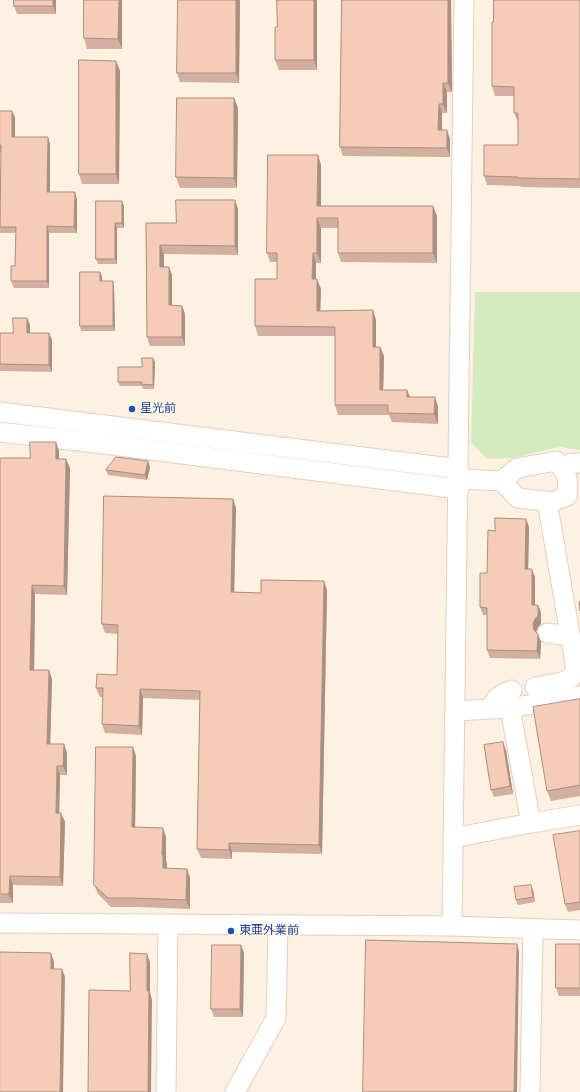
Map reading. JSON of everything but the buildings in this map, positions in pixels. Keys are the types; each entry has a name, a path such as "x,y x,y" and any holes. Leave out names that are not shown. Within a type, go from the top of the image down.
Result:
{"street":[{"path":"452,926 459,479 464,0"},
{"path":"0,412 459,479"},
{"path":"0,432 459,479 502,481 517,468 556,461 572,466 567,496 552,502 518,498 502,481"},
{"path":"535,687 562,682 571,678 576,669 547,502"},
{"path":"547,633 570,636"},
{"path":"491,709 495,700 512,690"},
{"path":"455,710 510,708 580,696"},
{"path":"510,708 531,823"},
{"path":"453,838 580,815"},
{"path":"0,922 452,926 580,930"},
{"path":"166,1092 168,924"},
{"path":"235,1092 276,1018 278,925"},
{"path":"530,1092 533,929"}],"green space":[{"path":"475,292 580,292 580,450 560,447 512,458 487,459 471,442"}],"place":[{"name":"星光前","path":"132,409"},
{"name":"東亜外業前","path":"231,931"}]}
